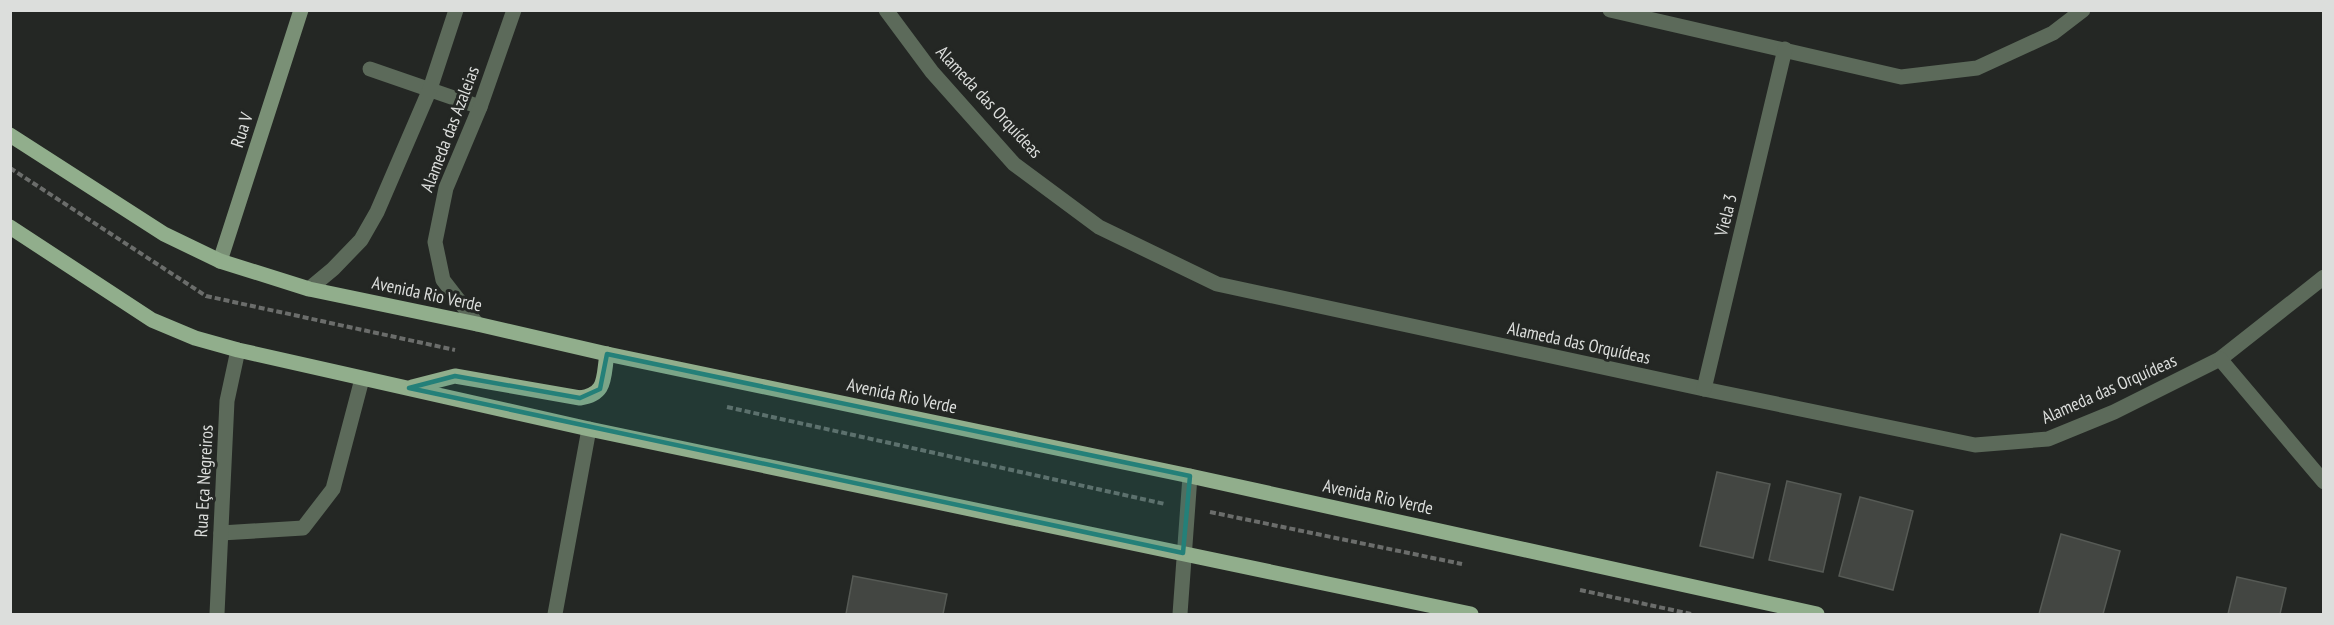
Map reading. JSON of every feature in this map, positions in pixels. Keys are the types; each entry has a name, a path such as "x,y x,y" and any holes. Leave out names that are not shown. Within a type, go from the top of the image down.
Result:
{"main road":[{"name":"Avenida Rio Verde","path":"10,135 164,234 220,261 309,289 1190,476 1817,615"},
{"path":"10,227 152,320 195,338 238,350 589,429 1471,615"},
{"path":"409,388 455,376 580,398 593,396 600,389 607,354"}],"street":[{"name":"Rua V","path":"220,261 301,10"},
{"name":"Alameda das Azaleias","path":"309,289 333,269 361,240 377,212 430,89 456,10"},
{"name":"Alameda das Azaleias","path":"477,324 443,280 435,242 446,188 480,107 514,10"},
{"name":"Alameda das Orquídeas","path":"886,10 932,72 1014,164 1099,227 1217,284 1975,445 2048,439 2115,412 2220,359 2324,277"},
{"path":"1610,10 1901,76 1977,68 2053,33 2083,10"},
{"name":"Viela 3","path":"1704,389 1785,49"},
{"path":"370,69 480,107"},
{"name":"Rua Eça Negreiros","path":"217,615 227,401 238,350"},
{"path":"2220,359 2324,482"},
{"path":"221,533 303,528 333,489 362,379"},
{"path":"555,615 589,429"},
{"path":"1180,615 1190,476"}],"highlighted area":[{"path":"607,354 1190,476 1183,553 409,388 455,376 580,398 600,389"}],"building":[{"path":"1717,472 1770,484 1753,558 1700,546"},
{"path":"1787,481 1841,494 1823,572 1769,560"},
{"path":"1860,497 1913,511 1893,590 1839,576"},
{"path":"2061,534 2120,551 2103,614 2039,614"},
{"path":"853,576 947,594 943,614 846,614"},
{"path":"2237,577 2286,588 2280,614 2228,614"}]}
